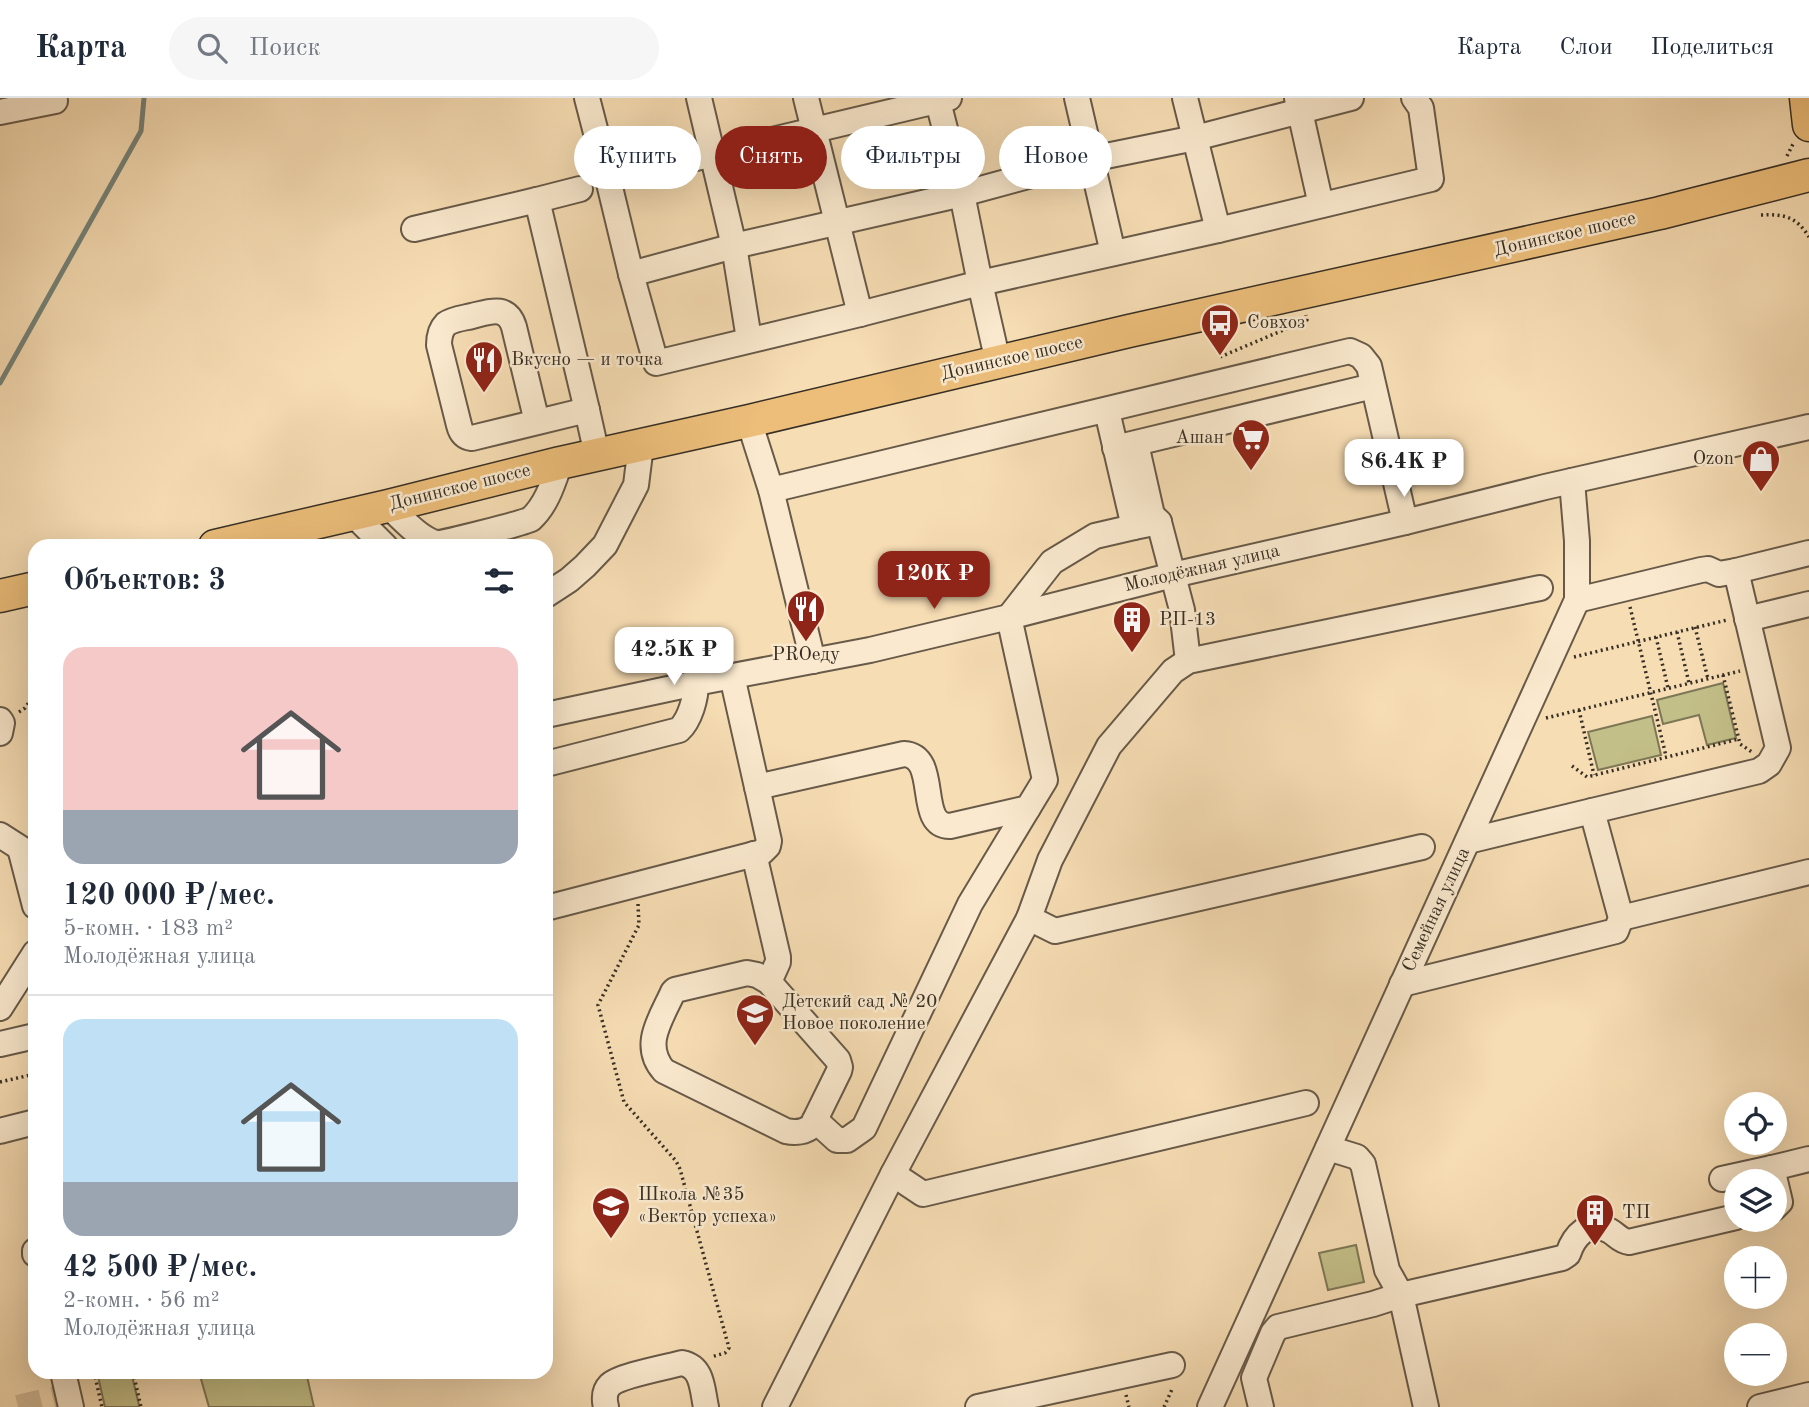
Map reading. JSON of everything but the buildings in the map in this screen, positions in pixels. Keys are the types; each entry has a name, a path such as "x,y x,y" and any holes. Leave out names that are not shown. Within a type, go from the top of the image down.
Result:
{"main road":[{"path":"1802,129 1806,98"},
{"name":"Донинское шоссе","path":"245,539 1129,331 1660,214 1796,168"},
{"path":"0,596 28,590"}],"street":[{"path":"587,98 594,126"},
{"path":"699,98 734,246 749,340"},
{"path":"806,98 812,126"},
{"path":"1077,98 1083,126"},
{"path":"1185,98 1218,230"},
{"path":"1112,155 1195,138 1299,105 1351,98"},
{"path":"610,189 656,363 980,283 1431,180 1420,108 1415,98"},
{"path":"826,126 941,99 998,362"},
{"path":"0,112 55,101"},
{"path":"1299,105 1321,205"},
{"path":"701,157 715,154"},
{"path":"827,180 860,314"},
{"path":"631,274 734,246 999,184"},
{"path":"1098,189 1113,253"},
{"path":"414,229 580,190"},
{"path":"537,200 597,455"},
{"path":"537,422 509,316 493,311 454,320 443,327 439,345 462,433 472,438 587,410"},
{"path":"771,490 1350,351 1365,360 1369,366 1405,522"},
{"path":"1126,446 1373,386"},
{"path":"1107,411 1126,446 1152,515 1159,522 1182,611 1188,661"},
{"path":"749,421 771,490 813,661"},
{"name":"Молодёжная улица","path":"553,714 870,650 1173,575 1809,427"},
{"path":"553,590 569,580 605,545 636,485 641,445"},
{"path":"1126,446 1133,527"},
{"path":"460,539 531,519 539,512 548,495 559,463"},
{"name":"Семейная улица","path":"1210,1407 1577,600 1577,541 1572,481"},
{"path":"388,506 428,539"},
{"path":"353,514 379,539"},
{"path":"815,1120 837,1140 847,1140 864,1128 970,904 1045,780 1009,617 1052,562 1095,536 1159,522"},
{"path":"1577,600 1701,570 1708,569 1719,574 1809,553"},
{"path":"1468,841 1759,771 1769,764 1778,748 1736,571"},
{"path":"775,1407 893,1174 1029,918 1050,860 1109,746 1173,671 1188,661 1540,588"},
{"path":"1747,617 1809,604"},
{"path":"553,906 765,849 769,841 732,676"},
{"path":"553,762 678,730 683,726 696,694 696,683"},
{"path":"0,720 0,733"},
{"path":"757,787 912,754 919,759 922,767 933,815 943,826 1028,808"},
{"path":"1402,984 1616,931 1621,918 1592,811"},
{"path":"0,835 20,852 28,881"},
{"path":"1029,918 1055,931 1422,847"},
{"path":"754,854 778,957 769,982"},
{"path":"1621,918 1809,872"},
{"path":"0,1008 28,964"},
{"path":"747,973 769,982 840,1064 812,1126 798,1132 786,1130 664,1071 658,1064 652,1044 675,990 747,973"},
{"path":"0,1044 28,1038"},
{"path":"893,1174 923,1195 1306,1103"},
{"path":"0,1131 28,1124"},
{"path":"1328,1148 1357,1157 1363,1164 1387,1270 1401,1295 1420,1406"},
{"path":"1722,1179 1809,1159"},
{"path":"1261,1407 1254,1378 1275,1329 1281,1326 1563,1258 1568,1255 1573,1240 1579,1234 1594,1227 1607,1229 1623,1242 1629,1242 1724,1220"},
{"path":"1246,1327 1271,1338"},
{"path":"606,1407 607,1388 616,1381 682,1363 689,1364 698,1373 706,1407"},
{"path":"978,1407 1172,1365"},
{"path":"65,1379 71,1407"},
{"path":"1760,1407 1809,1395"}],"path":[{"path":"1796,168 1788,155 1802,129"},
{"path":"1761,215 1789,217 1802,226 1809,237"},
{"path":"1625,588 1667,757"},
{"path":"1549,663 1747,617"},
{"path":"1695,627 1708,679"},
{"path":"1677,632 1689,683"},
{"path":"1656,637 1668,688"},
{"path":"1525,715 1541,720 1759,666"},
{"path":"1723,675 1740,744 1769,764"},
{"path":"1579,710 1594,775"},
{"path":"1572,766 1587,777 1739,739"},
{"path":"635,885 639,925 598,1005 624,1102 677,1161 729,1348 725,1353 689,1364"},
{"path":"0,1082 28,1076"},
{"path":"96,1379 102,1407"},
{"path":"135,1379 141,1407"}],"shaded area":[{"path":"1723,683 1736,738 1707,745 1699,715 1663,724 1657,700"},
{"path":"1652,716 1661,755 1598,770 1588,732"},
{"path":"1356,1245 1364,1282 1328,1290 1319,1253"},
{"path":"99,1379 133,1379 138,1407 105,1407"},
{"path":"201,1379 308,1379 314,1407 209,1407"}],"waterway":[{"path":"0,383 141,131 144,98"}],"tunnel":[{"path":"18,1407 68,1395"}],"place":[{"name":"Совхоз","path":"1220,357"},
{"name":"Вкусно — и точка","path":"484,394"},
{"name":"Ашан","path":"1251,472"},
{"name":"Ozon","path":"1761,493"},
{"name":"PROеду","path":"806,643"},
{"name":"РП-13","path":"1132,654"},
{"name":"Детский сад № 20 Новое поколение","path":"755,1047"},
{"name":"Школа №35 «Вектор успеха»","path":"611,1240"},
{"name":"ТП","path":"1595,1247"}]}
